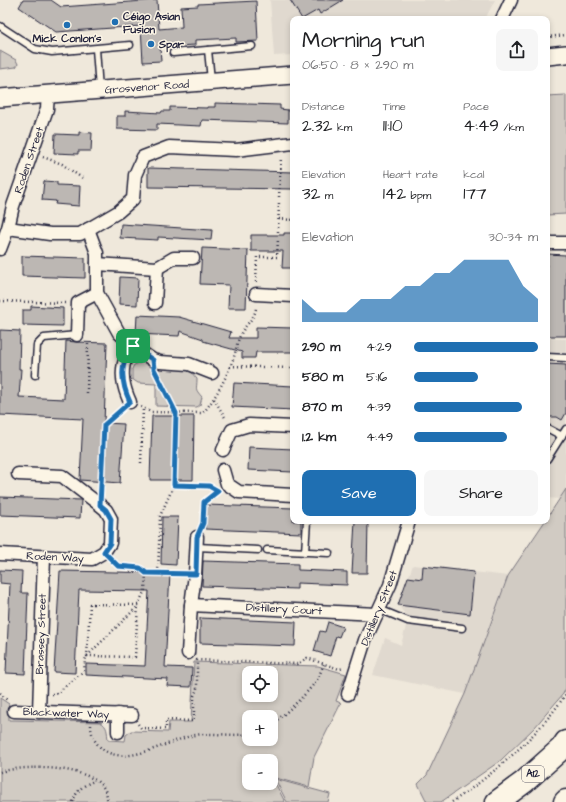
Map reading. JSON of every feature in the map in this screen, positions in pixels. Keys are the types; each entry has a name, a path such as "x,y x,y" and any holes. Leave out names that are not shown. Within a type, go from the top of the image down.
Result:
{"highway":[{"name":"A12","path":"497,802 524,782 562,748 566,742"}],"main road":[{"path":"550,56 566,54"},
{"name":"Grosvenor Road","path":"0,98 290,75"}],"street":[{"path":"503,16 511,0"},
{"name":"Roden Street","path":"0,249 8,228 13,206 31,152 47,109 48,94"},
{"path":"8,228 50,234 80,234 88,230 118,212 133,199 135,176 143,157 169,147 236,150 288,144"},
{"path":"88,230 97,253 97,294 118,333 153,360 160,362 189,364 212,373"},
{"path":"550,243 566,243"},
{"path":"97,264 157,268 174,258 193,258"},
{"path":"155,304 157,268"},
{"path":"77,335 78,303 97,294"},
{"path":"256,294 290,296"},
{"path":"130,402 125,391 123,375 125,360 133,346"},
{"path":"223,450 232,430 249,425 290,428"},
{"path":"223,470 222,487 239,492 290,495"},
{"path":"18,474 62,476 106,510 111,519 110,543 104,552"},
{"name":"Distillery Street","path":"348,694 365,640 390,585 408,524"},
{"path":"188,653 190,605 196,574 197,542"},
{"name":"Roden Way","path":"0,554 92,559 104,552"},
{"name":"Brassey Street","path":"38,712 44,556"},
{"name":"Distillery Court","path":"190,605 378,611"},
{"name":"Blackwater Way","path":"14,711 132,715"},
{"name":"Blackwater Way","path":"118,714 118,732"}],"lane":[{"path":"0,26 35,49 52,52 130,45"},
{"path":"173,53 252,46"},
{"path":"96,49 100,90"},
{"path":"208,50 212,82"},
{"path":"35,375 37,345 44,338 77,335"},
{"path":"550,357 566,358"},
{"path":"550,454 566,429"},
{"path":"550,430 562,436"},
{"path":"306,552 307,524"},
{"path":"197,542 258,550"},
{"path":"268,550 329,553"},
{"path":"378,611 408,621 462,628"}],"path":[{"path":"550,37 566,35"},
{"path":"279,197 288,144"},
{"path":"31,152 62,164 82,178"},
{"path":"278,232 279,202"},
{"path":"279,219 290,220"},
{"path":"256,312 257,257 277,257 278,238"},
{"path":"0,301 78,303"},
{"path":"77,335 88,343 87,393"},
{"path":"153,360 154,369 176,413 174,485 160,516 158,573"},
{"path":"230,366 290,368"},
{"path":"214,399 232,430"},
{"path":"100,505 104,425 130,402"},
{"path":"140,463 143,408"},
{"path":"174,485 222,487"},
{"path":"197,542 203,523 204,502 222,487"},
{"path":"104,552 118,566 140,568 146,573 196,574"},
{"path":"39,695 56,694 84,671 84,660 87,656 138,605 145,590 146,573"},
{"path":"87,656 90,604 138,605"},
{"path":"87,656 135,657 138,605"},
{"path":"132,715 141,728 166,729 166,720 194,721 194,696 197,689 197,660 297,664 307,658 339,669 356,667"},
{"path":"278,720 318,679 324,664"},
{"path":"452,802 504,764 537,730 566,694"},
{"path":"91,714 91,730 94,742 111,754 124,756 150,751 183,738 205,734 230,736 242,735"},
{"path":"0,772 19,768 41,767 74,772 86,776 102,786 107,792 107,802"},
{"path":"73,802 79,789 84,785 95,781"}],"shaded area":[{"path":"270,0 495,0 487,16 290,16 290,55 274,56"},
{"path":"0,51 16,60 18,64 16,67 0,69"},
{"path":"566,95 566,214 550,215 550,96"},
{"path":"550,338 566,339 566,489 560,499 550,498"},
{"path":"143,362 150,367 186,369 191,372 197,379 196,387 202,397 200,405 197,407 156,406 156,384 138,383 132,379 132,369 134,365"},
{"path":"566,489 566,688 563,694 535,727 500,761 441,802 427,802 418,784 427,775 465,694 508,576 543,524 550,524 550,513"},
{"path":"413,565 508,576 465,694 373,675 385,638 401,645 408,618 398,605"},
{"path":"194,662 318,666 346,674 336,701 341,703 314,757 309,787 278,779 278,754 242,754 242,790 278,790 278,789 285,802 0,802 0,698 9,704 9,720 100,722 106,727 108,740 125,741 126,735 131,731 168,732 169,722 191,722"},
{"path":"278,780 330,794 328,802 287,802 278,785"}],"building":[{"path":"23,0 51,0 61,7 157,0 159,29 182,27 181,7 198,6 198,4 256,1 258,41 236,42 236,38 195,40 195,45 160,47 161,61 143,62 141,26 56,32 19,7"},
{"path":"290,0 343,0 320,14 318,10 307,16 300,16"},
{"path":"215,103 280,105 280,109 288,110 288,123 202,120 201,126 157,124 157,130 117,129 117,116 125,116 125,111 161,113 162,111 170,111 170,107 207,108 215,107"},
{"path":"79,132 92,133 91,151 78,151 78,154 54,153 55,134 79,135"},
{"path":"148,168 290,172 290,189 148,187"},
{"path":"44,181 57,182 57,185 80,186 79,206 55,204 56,201 42,200"},
{"path":"121,224 212,230 211,240 158,237 158,240 120,238"},
{"path":"284,233 290,233 290,268 282,268 283,251 251,251 251,235 284,235"},
{"path":"202,248 248,250 246,308 228,308 229,285 200,284"},
{"path":"550,254 566,255 566,336 550,336"},
{"path":"22,256 85,258 85,278 22,276"},
{"path":"120,277 138,278 137,305 119,304"},
{"path":"31,306 63,308 63,326 23,325 23,310 31,310"},
{"path":"137,315 179,317 231,332 229,338 256,338 256,327 290,328 290,352 256,352 255,358 242,358 242,352 203,341 203,339 180,331 179,336 136,334"},
{"path":"0,330 20,331 19,369 21,369 19,397 64,399 66,341 107,343 104,423 124,424 120,483 80,480 83,419 0,415"},
{"path":"550,364 566,365 566,413 562,420 557,417 550,417"},
{"path":"234,383 290,386 290,410 232,407"},
{"path":"152,416 194,416 193,480 150,480"},
{"path":"249,447 290,449 290,472 248,470"},
{"path":"0,497 81,500 80,518 0,515"},
{"path":"206,505 290,508 290,524 301,524 301,533 205,529"},
{"path":"162,517 178,517 176,565 161,564"},
{"path":"355,524 368,524 367,573 352,573"},
{"path":"203,561 298,564 298,570 347,572 347,585 297,583 297,589 202,586"},
{"path":"423,566 474,572 470,614 398,605 408,577 422,579"},
{"path":"0,570 22,571 21,593 28,593 25,674 6,673 10,584 0,583"},
{"path":"60,571 170,573 165,667 192,668 191,687 167,686 168,679 86,675 86,664 145,666 149,591 79,590 75,673 54,672"},
{"path":"200,618 296,622 295,646 200,643"},
{"path":"328,622 343,627 339,637 336,636 330,656 314,651 320,631 325,632"}],"place":[{"name":"Céigo Asian Fusion","path":"115,22"},
{"name":"Mick Conlon’s","path":"67,25"},
{"name":"Spar","path":"151,44"}],"route":[{"path":"133,346 153,360 154,369 176,413 174,485 209,486 218,491 204,502 203,523 197,537 196,574 146,573 140,568 118,566 104,552 110,543 111,519 106,510 100,505 104,425 130,402 125,391 123,375 125,360 133,346"}]}
